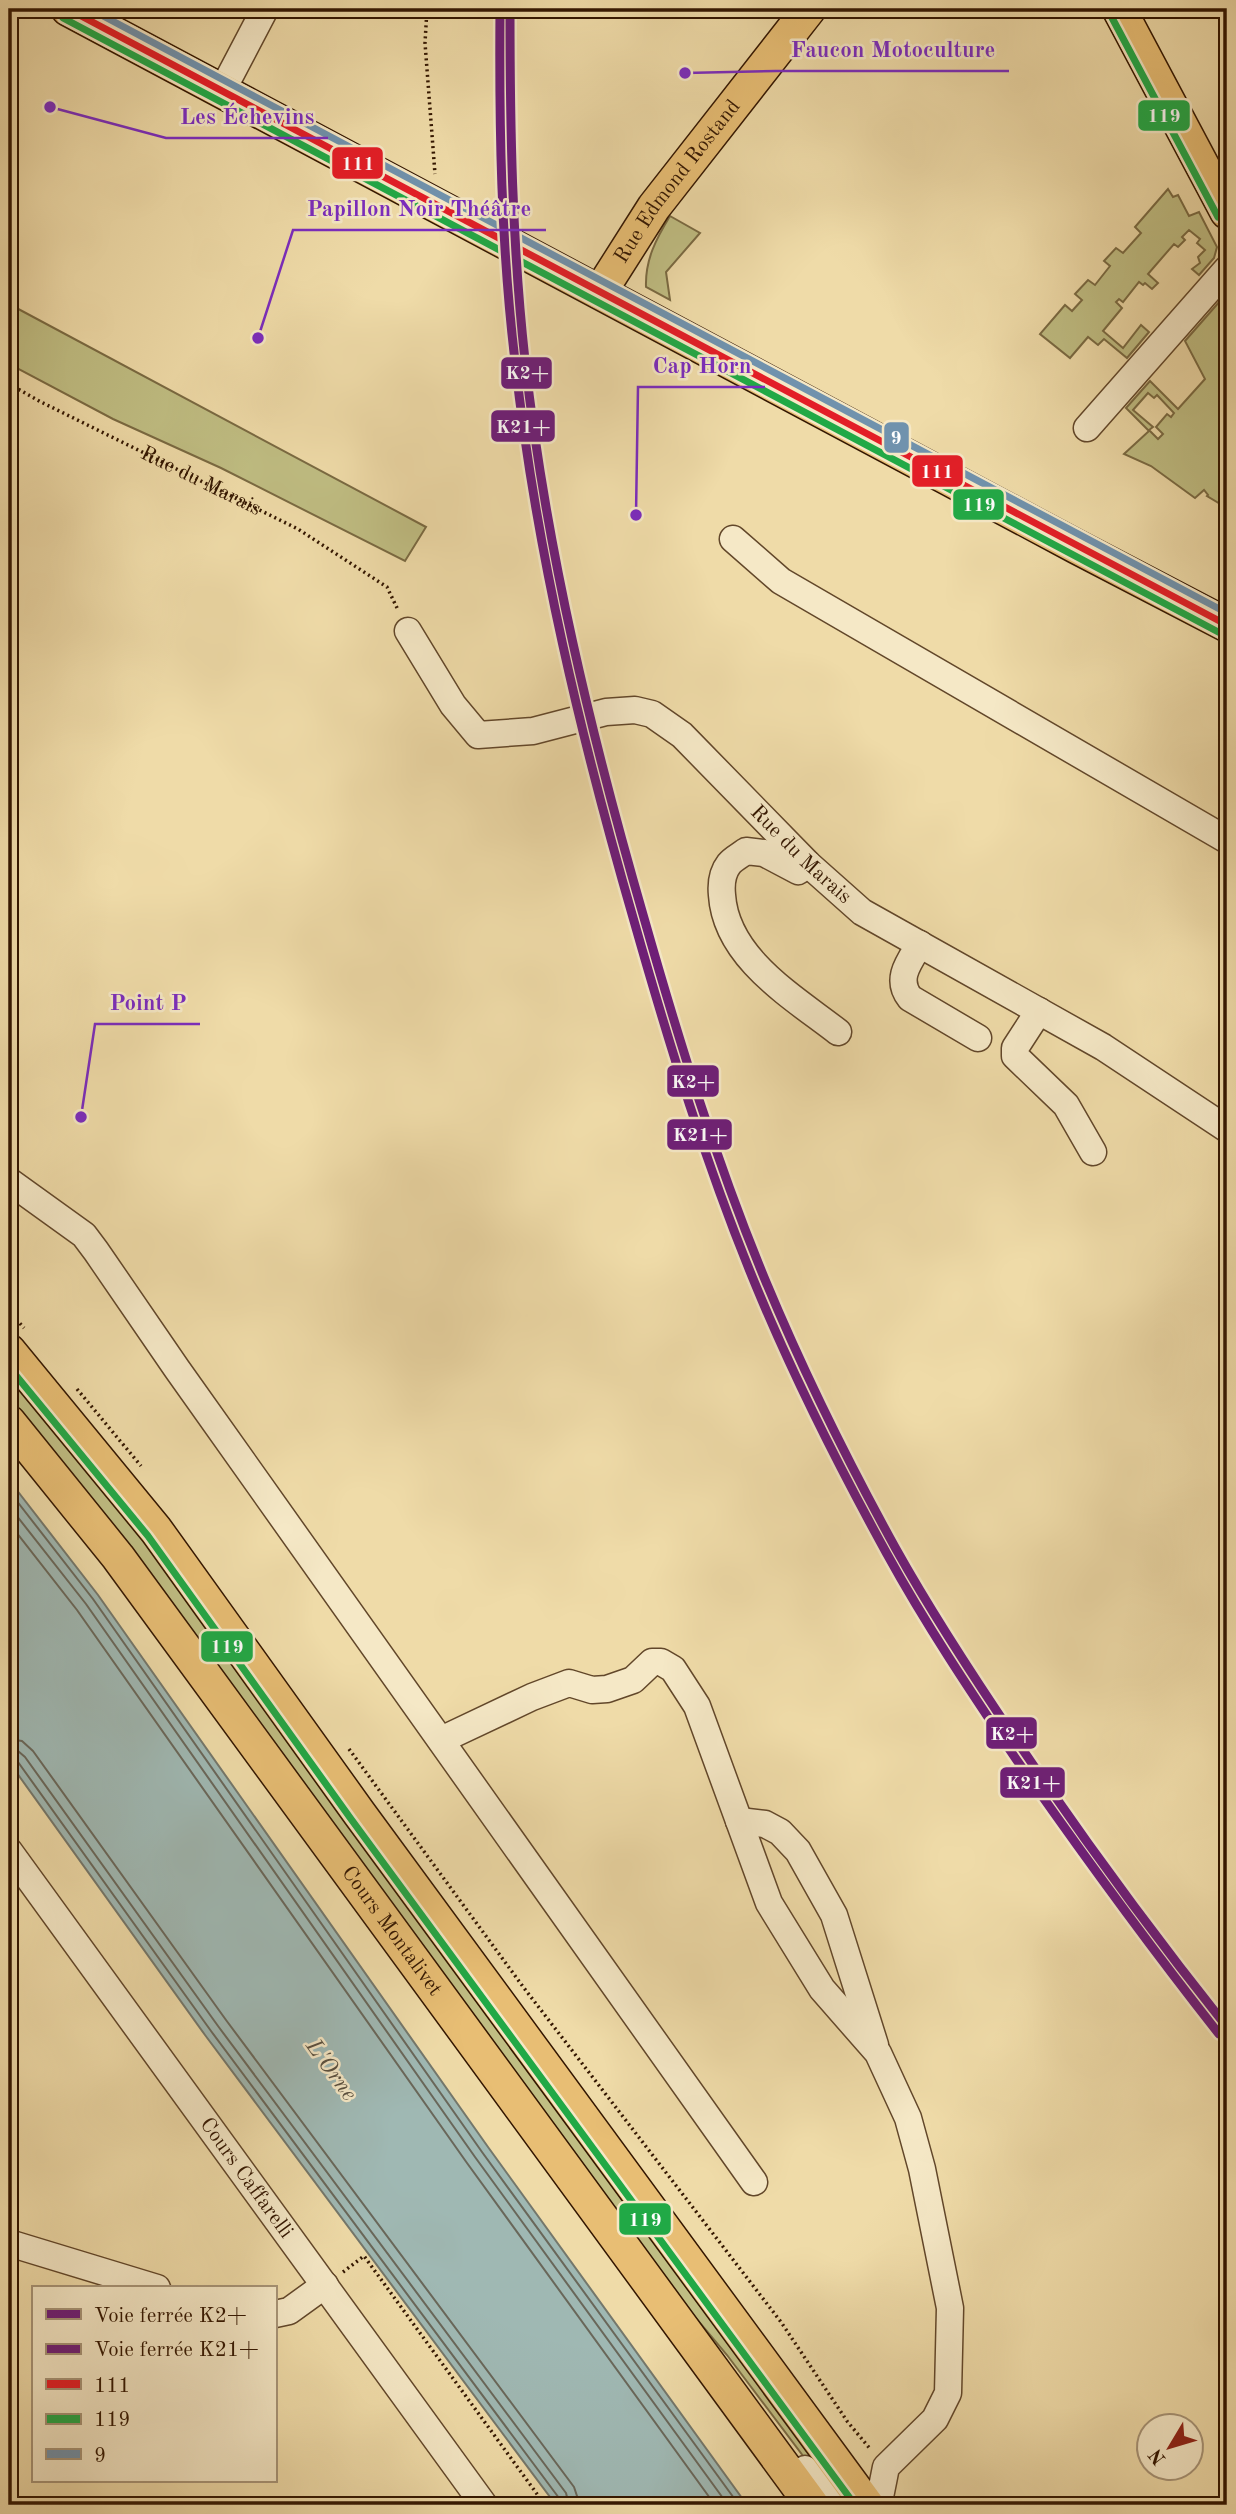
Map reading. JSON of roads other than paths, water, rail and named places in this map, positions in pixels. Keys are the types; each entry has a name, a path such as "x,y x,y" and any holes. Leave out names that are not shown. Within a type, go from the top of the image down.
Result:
{"main road":[{"name":"Rue Edmond Rostand","path":"600,292 654,207 809,9"},
{"path":"1119,9 1227,212"},
{"path":"78,14 1227,625"},
{"name":"Cours Montalivet","path":"17,1341 367,1824 868,2502"},
{"name":"Cours Montalivet","path":"9,1422 118,1558 812,2505"}],"street":[{"path":"222,91 265,9"},
{"path":"1087,428 1227,269"},
{"path":"733,539 781,581 1227,840"},
{"name":"Rue du Marais","path":"408,631 453,705 478,735 533,731 606,712 635,710 652,714 682,735 808,864 862,912 1103,1047 1224,1120"},
{"path":"808,864 798,872 764,853 746,851 729,863 721,883 723,915 743,950 770,980 838,1032"},
{"path":"920,944 909,962 902,982 904,990 910,998 978,1038"},
{"path":"1039,1011 1015,1048 1015,1056 1066,1105 1093,1152"},
{"path":"9,1181 85,1235 754,2182"},
{"path":"441,1740 532,1697 569,1683 592,1690 607,1689 633,1680 652,1662 661,1662 673,1669 697,1706 769,1903 822,1989 878,2053"},
{"path":"739,1821 765,1824 780,1832 798,1851 834,1915 878,2053 908,2118 919,2156 950,2308 948,2393 935,2419 886,2467 868,2502"},
{"name":"Cours Caffarelli","path":"9,1851 484,2505"},
{"path":"9,2243 150,2286"},
{"path":"276,2314 289,2311 325,2285"},
{"name":"Cours Montalivet","path":"768,2446 789,2448 828,2500 868,2502"}],"water":[{"name":"L'Orne","path":"9,1480 98,1595 488,2147 747,2505 556,2505 205,2035 9,1762"}],"rail line":[{"name":"K21+","path":"500,9 502,185 510,317 535,503 562,644 596,783 647,967 705,1151 756,1286 801,1388 917,1607 1040,1794 1219,2034"},
{"name":"K2+","path":"510,9 511,141 517,272 525,360 545,501 572,641 606,780 671,1010 715,1147 748,1238 796,1350 844,1450 911,1575 975,1678 1049,1788 1098,1858 1227,2027"}],"place":[{"name":"Faucon Motoculture","path":"685,73"},
{"name":"Les Échevins","path":"50,107"},
{"name":"Papillon Noir Théâtre","path":"258,338"},
{"name":"Cap Horn","path":"636,515"},
{"name":"Point P","path":"81,1117"}]}
